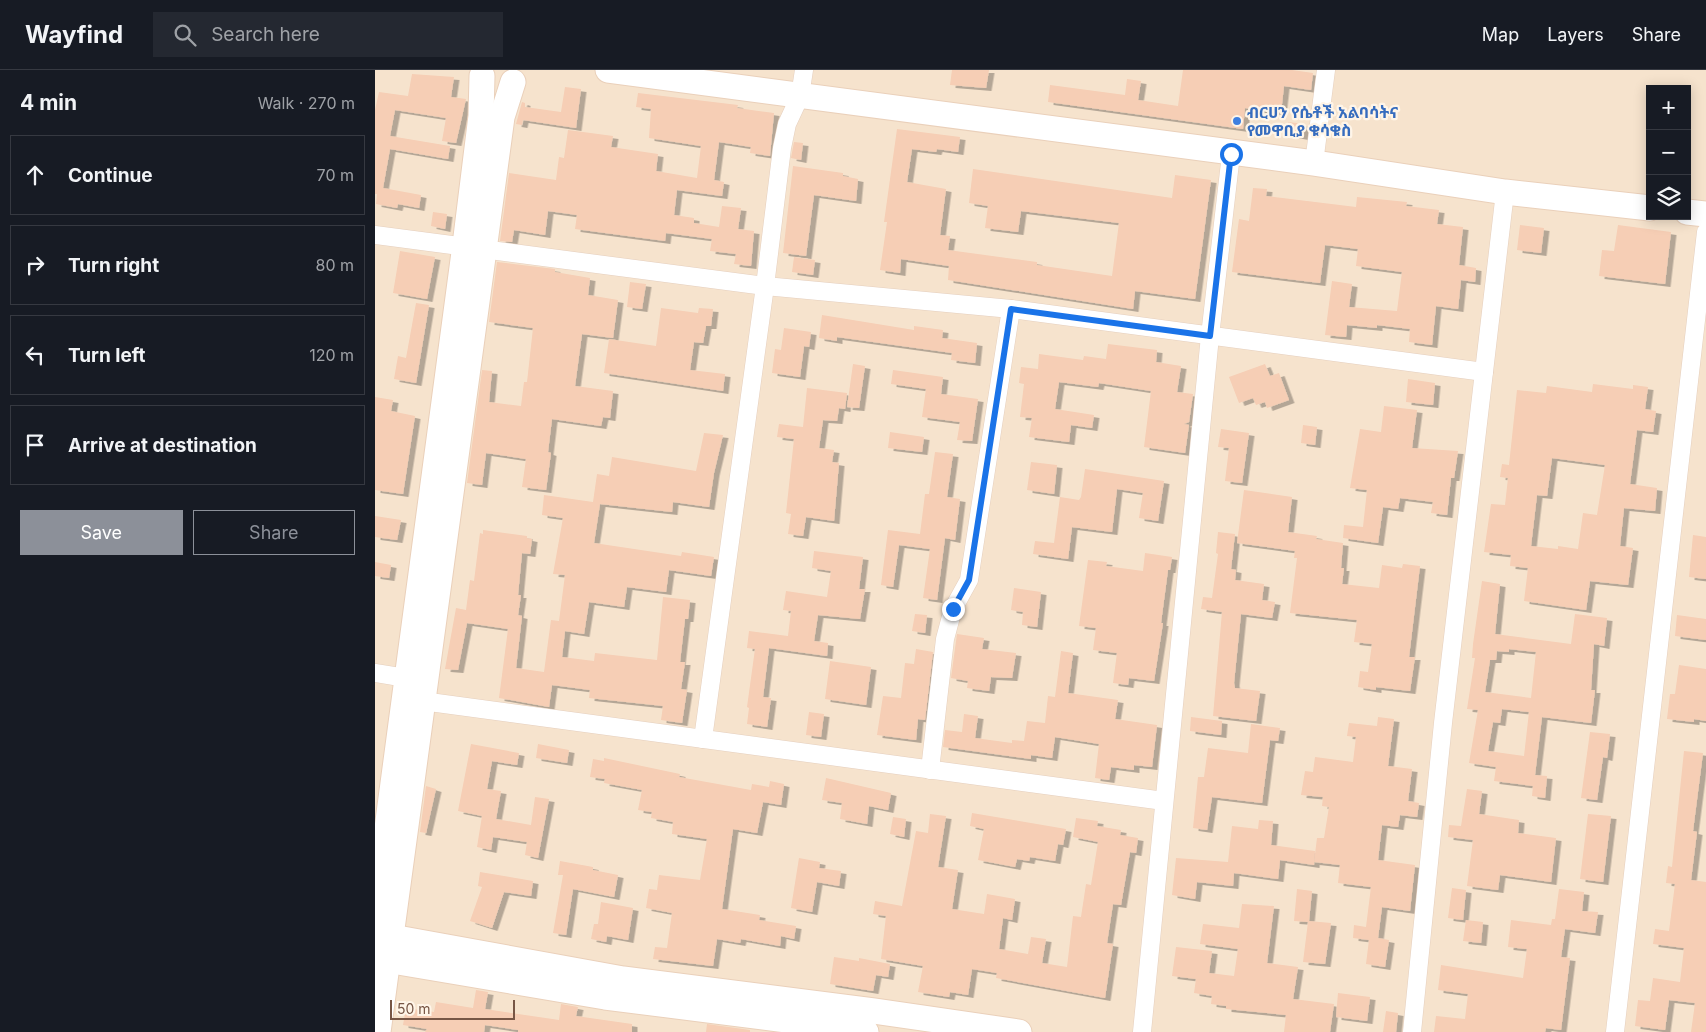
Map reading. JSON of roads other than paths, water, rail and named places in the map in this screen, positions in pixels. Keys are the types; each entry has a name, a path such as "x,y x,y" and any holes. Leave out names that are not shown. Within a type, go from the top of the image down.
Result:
{"street":[{"path":"607,70 645,72 800,96 1231,154 1314,163 1505,192 1646,208"},
{"path":"703,739 782,148 787,124 800,96 804,70"},
{"path":"1314,163 1326,70"},
{"path":"480,73 497,84 519,76"},
{"path":"381,941 422,701 475,247 481,116 480,73"},
{"path":"378,1032 381,941 406,678 475,247 502,117 519,76"},
{"path":"1142,1032 1163,801 1210,336 1231,154"},
{"path":"1412,1032 1443,723 1505,192"},
{"path":"1691,212 1706,214"},
{"path":"1615,1032 1706,232"},
{"path":"375,235 765,286 1011,309 1483,372"},
{"path":"929,770 945,640 953,609 969,580 1011,309"},
{"path":"375,673 406,678"},
{"path":"422,701 1163,801"},
{"path":"381,941 623,979 870,1025 897,1023 1019,1032"}],"place":[{"name":"ብርሀን የሴቶች አልባሳትና የመዋቢያ ቁሳቁስ","path":"1237,121"}]}
